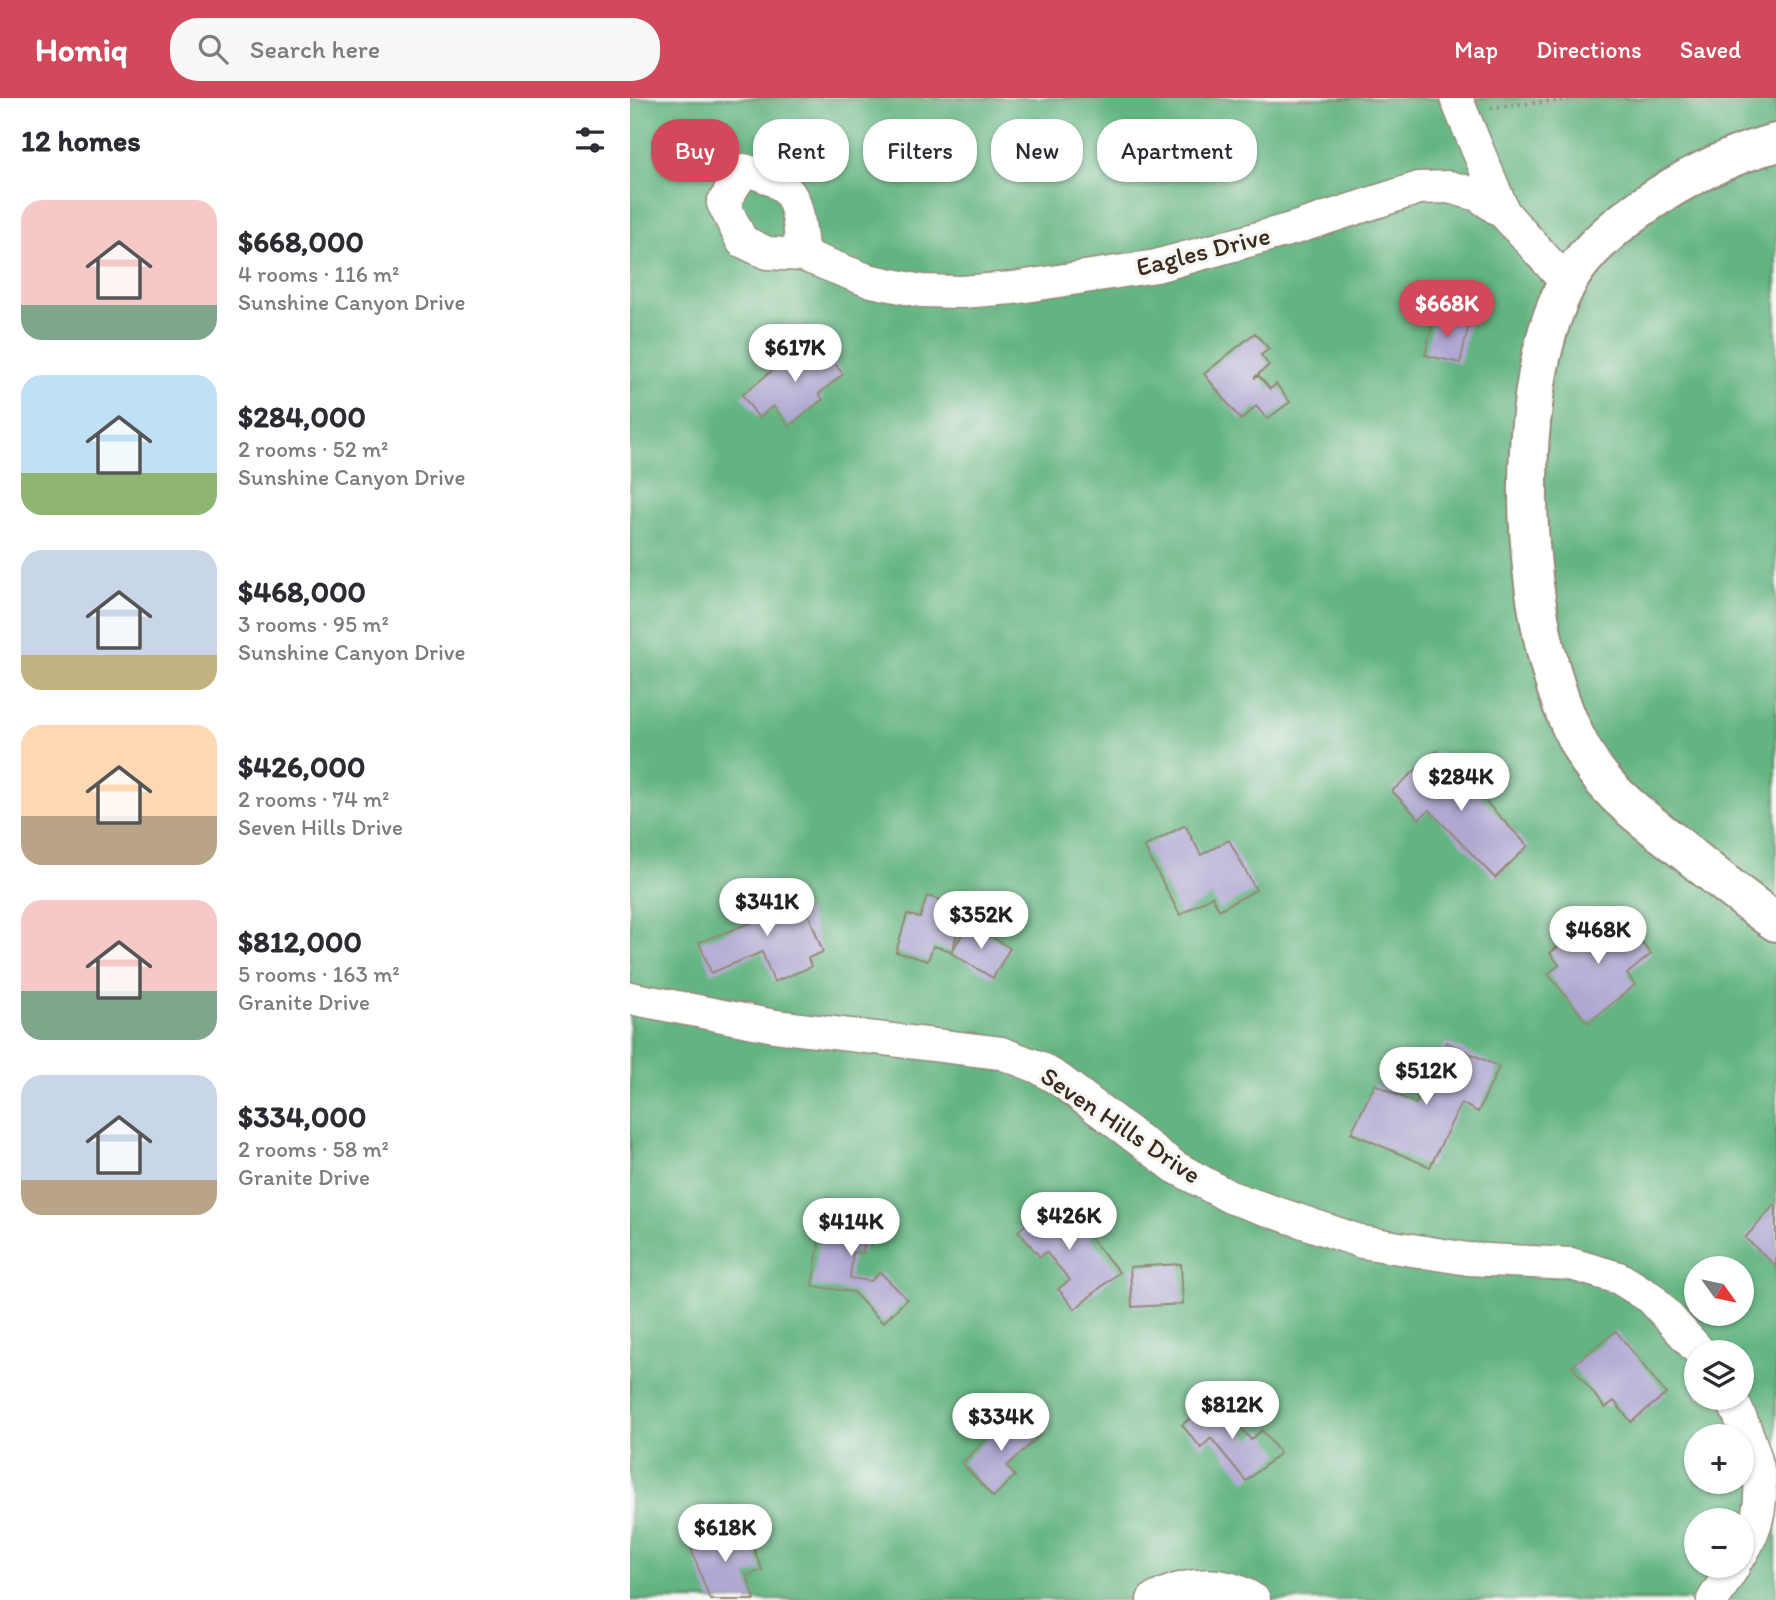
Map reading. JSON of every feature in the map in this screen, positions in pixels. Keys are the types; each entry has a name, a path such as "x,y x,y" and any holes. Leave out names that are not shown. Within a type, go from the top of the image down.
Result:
{"street":[{"path":"1459,104 1504,213"},
{"path":"1776,143 1714,164 1653,199 1597,245 1567,283 1548,328 1536,379 1529,492 1533,577 1548,663 1565,713 1595,770 1632,809 1776,922"},
{"name":"Eagles Drive","path":"803,255 867,280 921,291 961,292 1013,288 1156,266 1295,228 1419,188 1449,187 1478,195 1504,213 1567,283"},
{"name":"Seven Hills Drive","path":"630,998 775,1026 1001,1054 1038,1067 1061,1081 1175,1167 1230,1197 1362,1242 1468,1259 1571,1264 1619,1278 1651,1298 1689,1340"},
{"path":"1737,1410 1757,1453 1763,1485 1761,1517 1754,1537"},
{"path":"1713,1600 1727,1578"},
{"path":"1153,1600 1171,1590 1200,1584 1239,1590 1254,1600"}],"path":[{"path":"1459,104 1575,98"}],"green space":[{"path":"630,98 1776,98 1776,1600 630,1600"}],"building":[{"path":"1434,316 1469,324 1460,363 1425,355"},
{"path":"1255,333 1269,349 1261,355 1269,365 1254,378 1259,376 1270,389 1276,384 1290,402 1267,419 1256,406 1241,420 1204,374"},
{"path":"814,337 843,374 819,394 823,399 789,426 773,406 759,418 742,395"},
{"path":"1437,751 1528,846 1495,878 1429,810 1419,819 1392,791"},
{"path":"1185,825 1201,855 1229,840 1256,890 1219,910 1212,896 1180,915 1144,847"},
{"path":"778,885 790,917 807,910 823,952 808,958 811,967 774,982 762,952 711,973 699,942 756,921 747,897"},
{"path":"927,896 965,907 952,951 933,946 928,961 896,952 907,914 920,918"},
{"path":"1619,915 1651,954 1627,974 1635,985 1588,1023 1548,974 1559,965 1550,953 1586,924 1595,935"},
{"path":"969,923 1010,948 993,978 951,953"},
{"path":"1446,1042 1499,1067 1478,1112 1461,1103 1430,1167 1351,1133 1375,1084 1416,1104"},
{"path":"826,1198 870,1205 863,1253 853,1252 850,1278 871,1281 880,1272 907,1299 883,1323 853,1292 812,1286"},
{"path":"1057,1198 1119,1272 1075,1309 1058,1289 1070,1280 1046,1252 1040,1257 1018,1231"},
{"path":"1774,1205 1776,1207 1776,1266 1745,1238"},
{"path":"1181,1264 1183,1304 1132,1307 1130,1267"},
{"path":"1616,1331 1666,1394 1631,1422 1614,1401 1605,1408 1572,1366"},
{"path":"1206,1405 1218,1419 1228,1411 1251,1440 1262,1430 1280,1453 1246,1481 1211,1438 1201,1448 1182,1425"},
{"path":"1017,1409 1040,1435 1007,1466 1015,1476 993,1497 962,1463"},
{"path":"734,1523 744,1548 752,1544 762,1570 747,1576 755,1600 710,1600 688,1540"}]}
